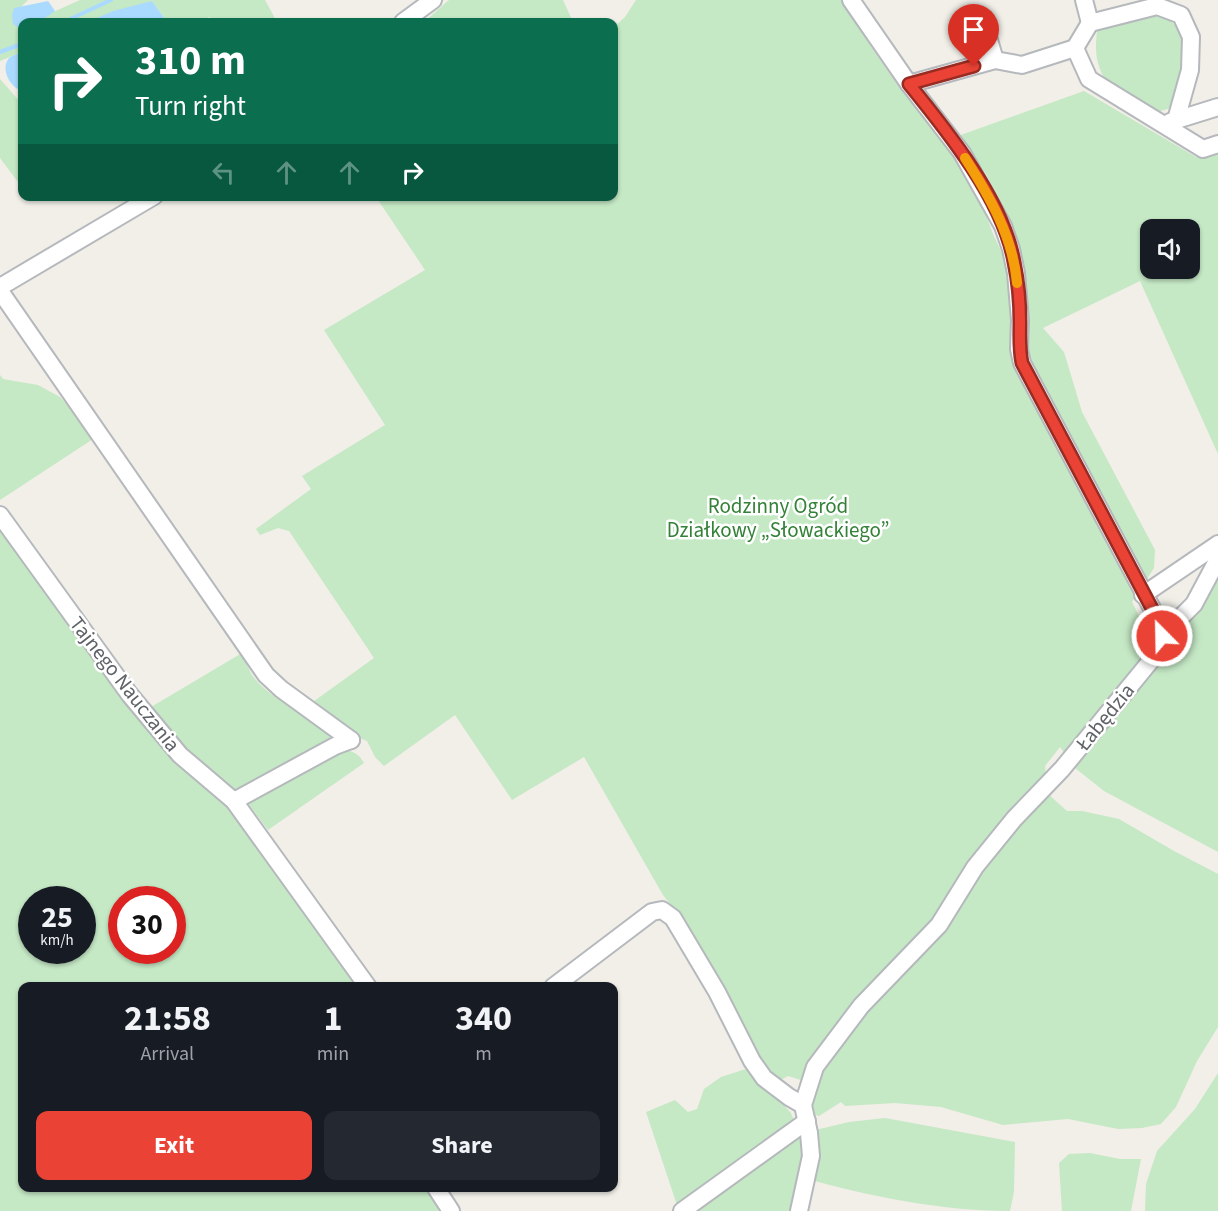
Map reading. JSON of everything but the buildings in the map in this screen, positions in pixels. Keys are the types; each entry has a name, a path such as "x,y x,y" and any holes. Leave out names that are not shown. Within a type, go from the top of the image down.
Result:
{"street":[{"path":"408,18 433,0"},
{"path":"851,0 909,84 962,153 1003,226 1016,273 1020,320 1019,350 1022,363 1156,616 1162,636 1194,604 1218,559"},
{"path":"909,84 995,60 1022,65 1076,48 1090,23 1084,0"},
{"path":"1090,23 1176,0"},
{"path":"1157,6 1181,15 1191,37 1190,70 1170,122"},
{"path":"986,30 995,60"},
{"path":"1076,48 1089,80 1170,122 1203,149 1218,144"},
{"path":"1170,122 1218,106"},
{"path":"146,201 0,289 266,675 281,689 351,740 335,746 234,801"},
{"name":"Tajnego Nauczania","path":"0,515 130,695 180,755 234,801 364,982"},
{"path":"1143,595 1218,544"},
{"name":"Łabędzia","path":"799,1211 811,1156 805,1113 815,1067 861,1006 939,925 975,867 1014,819 1062,769 1154,658 1162,636"},
{"path":"560,982 652,912 662,910 673,918 717,992 752,1061 764,1078 805,1113 682,1211"},
{"path":"439,1192 451,1211"}],"green space":[{"path":"0,0 28,0 21,7 27,18 18,18 18,54 0,61"},
{"path":"80,0 265,0 275,18 164,18 152,1 107,18 40,18"},
{"path":"449,0 563,0 571,18 429,18"},
{"name":"Rodzinny Ogród Działkowy „Słowackiego”","path":"636,0 842,0 899,87 943,140 975,186 1009,268 1022,268 1003,208 986,174 958,136 1084,91 1196,157 1218,150 1218,454 1140,281 1043,328 1064,352 1082,412 1155,550 1154,568 1132,602 1140,618 1153,632 1173,633 1218,572 1218,852 1104,791 1075,768 1060,747 1045,766 1048,794 1067,811 1082,811 1119,819 1218,874 1218,1027 1197,1061 1176,1107 1161,1124 1118,1129 1068,1119 1003,1125 941,1107 895,1103 845,1106 841,1102 819,1116 808,1113 804,1081 788,1076 777,1082 766,1068 584,757 512,800 455,715 384,766 375,757 367,741 348,733 310,704 374,658 289,531 278,528 260,535 256,529 311,489 302,476 385,425 324,330 425,270 379,201 618,201 618,23"},
{"path":"1157,12 1180,28 1184,61 1174,107 1157,112 1106,81 1098,62 1096,44 1097,31"},
{"path":"0,79 18,99 18,182 0,158"},
{"path":"0,375 3,379 38,385 60,397 96,437 0,500"},
{"path":"0,529 128,706 175,760 235,814 356,982 18,982 18,1192 432,1192 444,1211 0,1211"},
{"path":"242,653 251,673 263,687 330,735 329,741 237,794 183,749 146,710"},
{"path":"343,749 355,753 364,763 268,830 247,802"},
{"path":"749,1068 791,1113 799,1134 849,1122 885,1118 1015,1142 1014,1192 1010,1211 958,1208 905,1201 803,1178 795,1211 679,1211 646,1112 675,1100 688,1112 697,1109 704,1089 721,1077"},
{"path":"1218,1073 1218,1211 1145,1211 1146,1184 1157,1151 1195,1109"},
{"path":"1090,1153 1120,1159 1141,1159 1131,1211 1062,1211 1059,1163 1069,1154"}],"water":[{"path":"48,1 55,11 44,18 18,18 18,27 13,24 14,8"},
{"path":"152,1 164,18 97,18 113,11"},
{"path":"18,54 18,89 10,82 6,72 6,62"}],"waterway":[{"path":"73,18 111,0"},
{"path":"0,52 18,45"}],"slow traffic":[{"path":"965,158 1008,237 1017,283"}],"route":[{"path":"974,66 909,84 962,153 1003,226 1008,237 1016,273 1020,320 1019,350 1022,363 1156,616 1162,636"}]}
